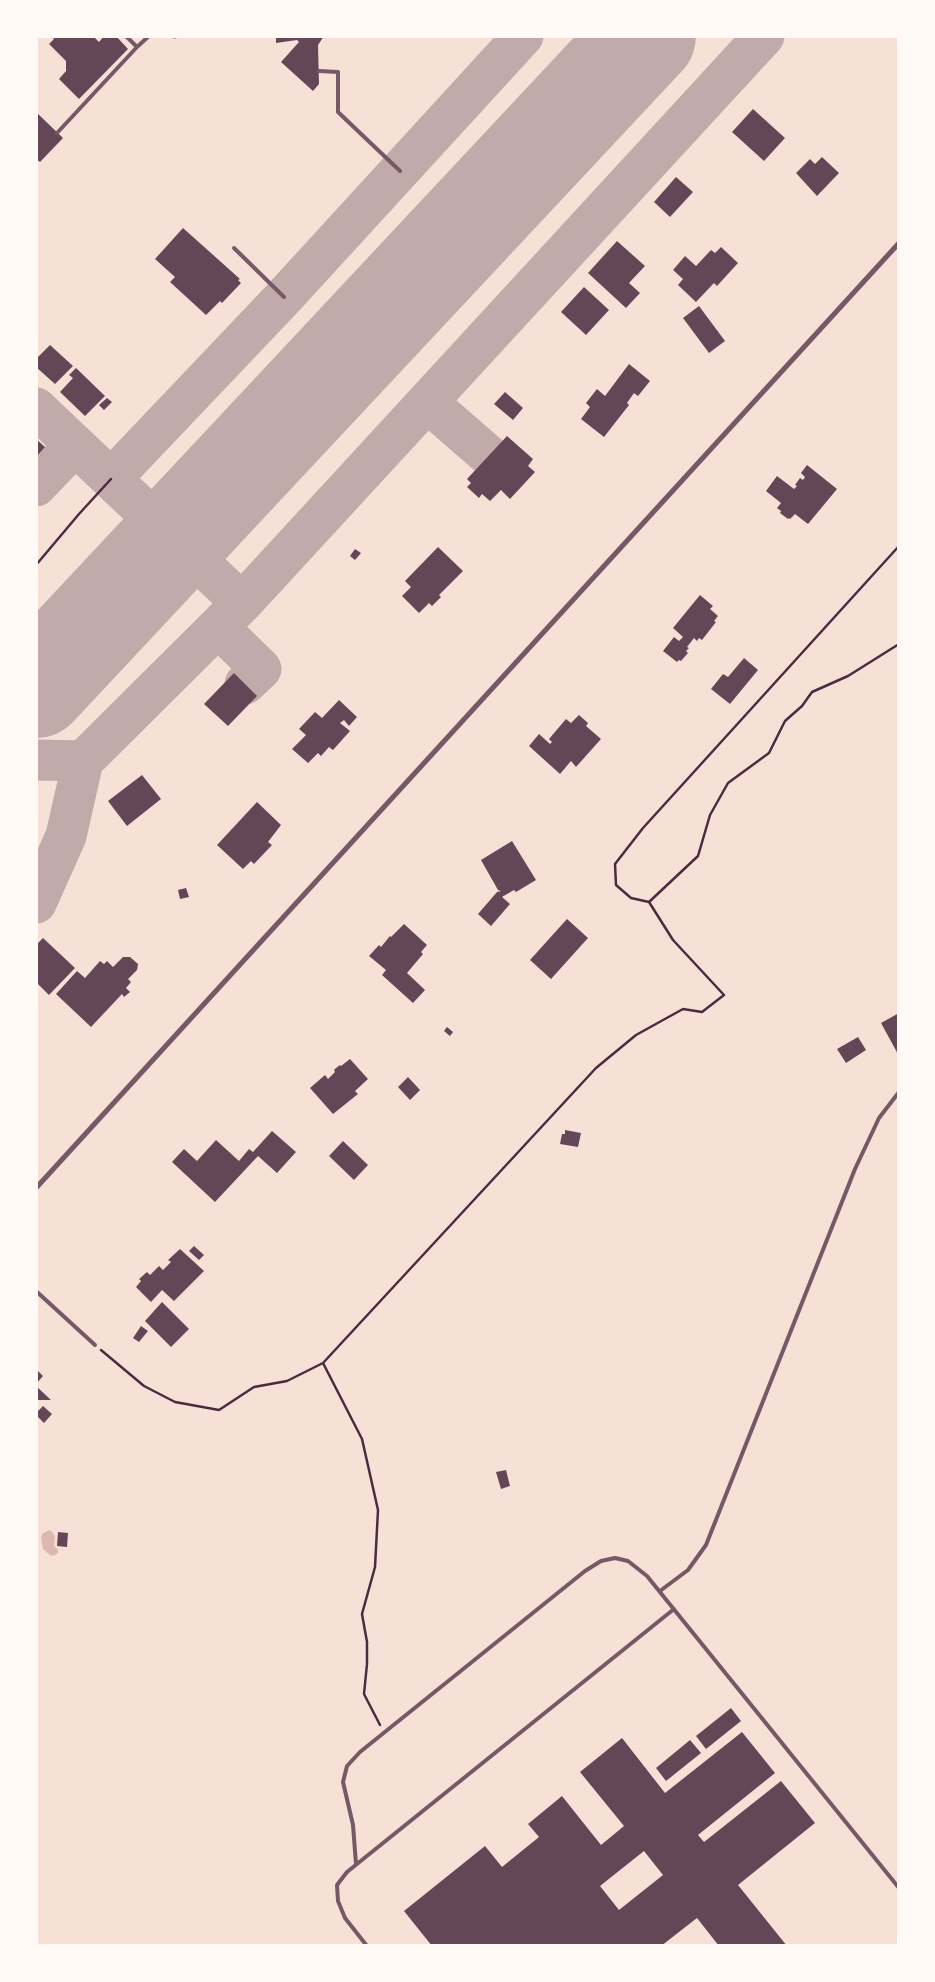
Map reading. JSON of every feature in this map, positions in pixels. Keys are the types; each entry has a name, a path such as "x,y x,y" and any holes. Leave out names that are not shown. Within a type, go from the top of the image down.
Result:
{"street":[{"path":"36,1188 899,243"}],"lane":[{"path":"126,36 137,47"},
{"path":"57,133 149,36"},
{"path":"319,71 338,72 338,112 400,172"},
{"path":"234,248 284,297"},
{"path":"660,1591 688,1570 706,1544 855,1169 879,1118 899,1092"},
{"path":"36,1291 95,1345"},
{"path":"356,1864 353,1825 343,1782 347,1766 360,1752 585,1571 601,1561 615,1558 628,1561 648,1576 899,1888"},
{"path":"367,1946 345,1918 338,1900 337,1885 347,1872 674,1609"}],"path":[{"path":"36,565 110,479"},
{"path":"95,1345 144,1386 175,1402 219,1410 254,1387 287,1381 323,1364 596,1068 644,1031 683,1009 702,1012 724,995 673,940 650,902 631,898 616,885 615,864 643,828 899,546"},
{"path":"650,902 698,856 710,815 728,783 768,753 785,720 802,706 812,692 848,676 899,644"},
{"path":"323,1364 362,1439 378,1510 375,1567 362,1614 367,1642 364,1694 384,1733"}],"shaded area":[{"path":"50,1530 55,1536 54,1546 58,1550 58,1553 51,1556 43,1549 41,1537 43,1533"}],"building":[{"path":"51,36 93,36 99,42 104,36 116,36 128,49 79,99 59,79 66,71 66,61 49,44 54,39"},
{"path":"276,36 324,36 318,45 319,84 313,91 281,62 299,42 297,40 276,43"},
{"path":"753,109 785,138 764,161 732,132"},
{"path":"36,112 63,138 40,162 36,159"},
{"path":"822,157 839,173 817,196 796,173 810,159 815,164"},
{"path":"676,177 693,192 670,217 654,202"},
{"path":"183,228 240,279 238,280 241,283 222,303 220,301 206,315 170,282 175,277 155,259"},
{"path":"617,241 645,266 629,283 640,293 626,308 588,273"},
{"path":"721,247 738,263 717,286 714,283 696,302 678,285 683,279 673,270 685,256 696,266 711,250 715,253"},
{"path":"584,287 609,310 586,335 561,312"},
{"path":"699,306 725,341 709,353 683,318"},
{"path":"50,345 73,366 55,384 36,367 36,359"},
{"path":"629,364 650,381 638,396 634,393 627,403 629,405 604,437 581,419 590,407 586,403 597,389 605,396"},
{"path":"76,368 105,396 85,416 60,392 73,378 69,375"},
{"path":"505,392 523,408 513,420 494,404"},
{"path":"107,398 112,402 104,410 99,405"},
{"path":"507,436 533,459 528,466 535,472 510,499 501,490 490,501 482,494 479,498 467,487 471,483 467,479"},
{"path":"36,439 45,447 36,457"},
{"path":"807,465 837,489 808,524 795,514 788,519 780,513 781,511 777,508 781,503 766,491 777,476 794,489 800,478 803,480 805,477 801,473"},
{"path":"438,547 463,571 439,595 441,597 432,606 429,603 419,613 402,596 411,587 405,581"},
{"path":"355,549 361,553 355,560 350,556"},
{"path":"700,595 713,606 710,609 718,616 714,621 716,622 702,640 699,638 697,641 694,638 687,647 689,648 686,651 688,653 681,661 677,662 663,651 674,637 679,641 683,637 673,628"},
{"path":"744,658 758,670 730,704 711,689 723,674 728,677"},
{"path":"234,673 257,696 228,726 204,704"},
{"path":"339,700 357,717 349,726 344,720 340,723 350,731 333,750 329,747 321,756 318,753 308,763 292,749 306,735 299,729 315,712 322,718"},
{"path":"579,715 588,723 586,726 601,739 576,767 571,761 560,774 529,746 539,734 550,744 552,742 549,739 566,719 571,723"},
{"path":"142,775 161,799 127,826 108,801"},
{"path":"257,802 281,825 268,842 272,845 254,864 251,861 243,869 217,845"},
{"path":"512,841 536,880 516,892 514,890 502,897 510,904 491,926 478,914 497,892 501,891 498,890 481,860"},
{"path":"186,888 189,897 180,899 178,890"},
{"path":"567,919 588,938 551,979 530,960"},
{"path":"404,924 427,945 421,952 423,954 407,973 425,990 413,1003 382,975 386,970 369,956"},
{"path":"43,938 75,968 49,995 36,982 36,945"},
{"path":"123,957 130,957 138,964 137,970 128,979 131,982 126,988 130,992 124,997 122,994 91,1027 56,994 77,971 85,978 100,961 104,964 107,961 113,967"},
{"path":"899,1013 899,1056 881,1023"},
{"path":"447,1027 453,1032 450,1036 444,1031"},
{"path":"858,1037 866,1050 846,1063 837,1049"},
{"path":"350,1059 368,1079 355,1091 358,1094 333,1114 310,1088 325,1075 328,1079 335,1072 336,1068"},
{"path":"408,1077 420,1090 410,1100 398,1087"},
{"path":"565,1130 581,1133 578,1147 560,1144"},
{"path":"272,1131 296,1152 277,1173 258,1156 215,1202 172,1162 184,1149 197,1161 216,1140 239,1161 249,1149 253,1152"},
{"path":"343,1141 368,1165 354,1180 329,1156"},
{"path":"194,1246 204,1255 199,1260 189,1251"},
{"path":"180,1249 204,1271 174,1301 162,1290 151,1302 136,1287 141,1281 139,1279 147,1272 150,1275 159,1266 163,1270 171,1262 168,1260"},
{"path":"162,1302 189,1329 171,1347 145,1321"},
{"path":"141,1326 148,1331 139,1342 133,1338"},
{"path":"36,1369 43,1376 36,1384"},
{"path":"36,1386 51,1400 36,1400"},
{"path":"43,1406 52,1414 44,1423 36,1415"},
{"path":"506,1470 510,1486 501,1489 496,1472"},
{"path":"58,1532 68,1533 67,1547 57,1546"},
{"path":"731,1708 741,1721 706,1749 696,1736"},
{"path":"742,1732 775,1773 698,1835 704,1842 781,1781 815,1823 738,1885 787,1946 719,1946 697,1918 661,1946 432,1946 404,1911 485,1846 502,1867 539,1837 528,1824 562,1796 601,1845 624,1826 580,1772 622,1738 665,1793","holes":["644,1851 663,1875 619,1910 600,1886"]},
{"path":"690,1740 701,1753 666,1781 656,1768"}],"taxiway":[{"path":"242,603 111,479 284,297 523,36"},
{"path":"36,760 83,761 242,603 764,36"},
{"path":"427,402 488,455"},
{"path":"36,408 111,479"},
{"path":"36,486 75,445"},
{"path":"218,627 261,669 245,684"},
{"path":"36,903 66,836 83,761"}],"runway":[{"path":"36,687 645,36"}]}
